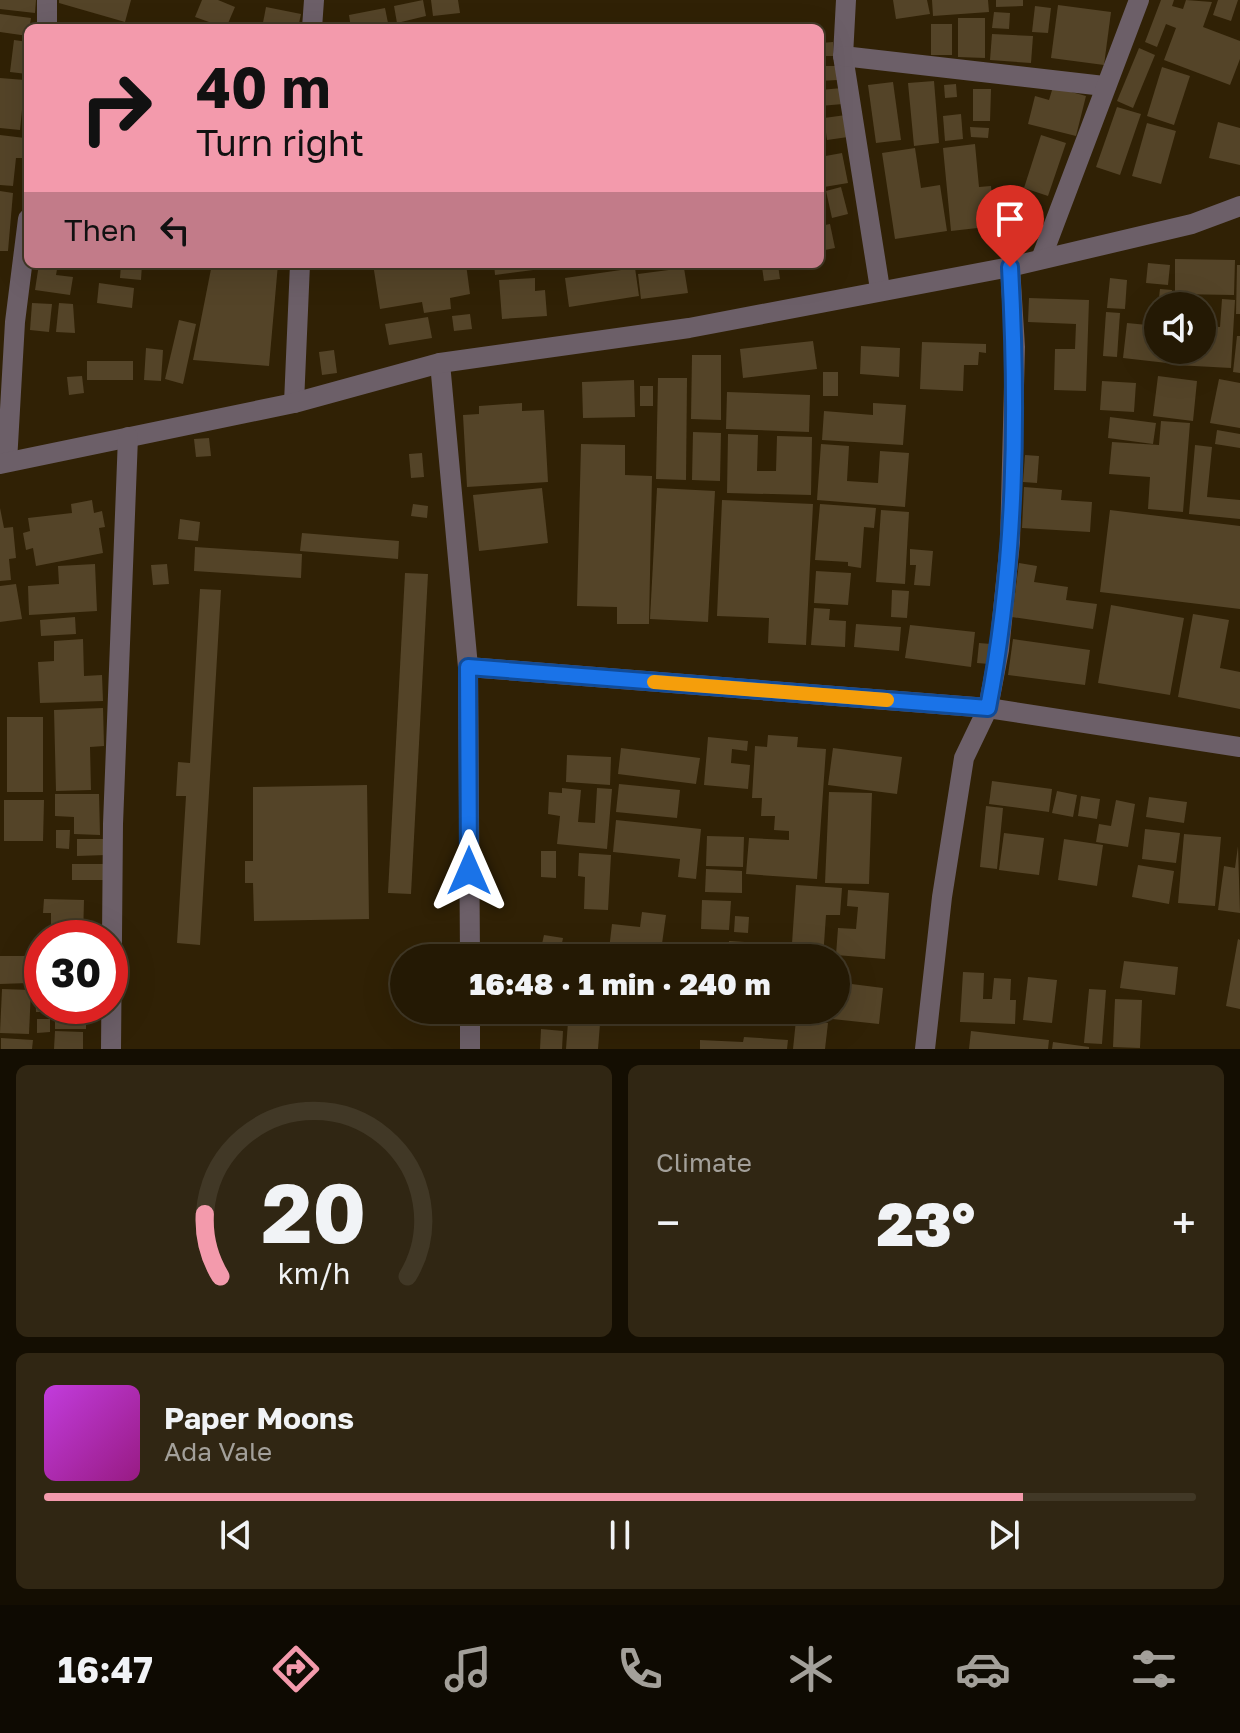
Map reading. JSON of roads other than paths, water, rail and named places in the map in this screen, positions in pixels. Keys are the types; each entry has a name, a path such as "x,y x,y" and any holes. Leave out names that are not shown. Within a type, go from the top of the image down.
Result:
{"street":[{"path":"47,0 47,24"},
{"path":"312,24 314,0"},
{"path":"846,0 843,56 880,289"},
{"path":"1041,259 1139,0"},
{"path":"843,56 1104,86"},
{"path":"24,251 4,463 294,403 440,363 689,328 880,289 1010,267 1192,224 1240,206"},
{"path":"925,1049 942,897 964,758 988,708 999,650 1010,542 1015,347 1010,267"},
{"path":"294,403 300,268"},
{"path":"440,363 468,667 470,944"},
{"path":"111,1049 113,824 128,437"},
{"path":"468,667 988,708 1240,747"},
{"path":"470,1024 470,1049"}]}
